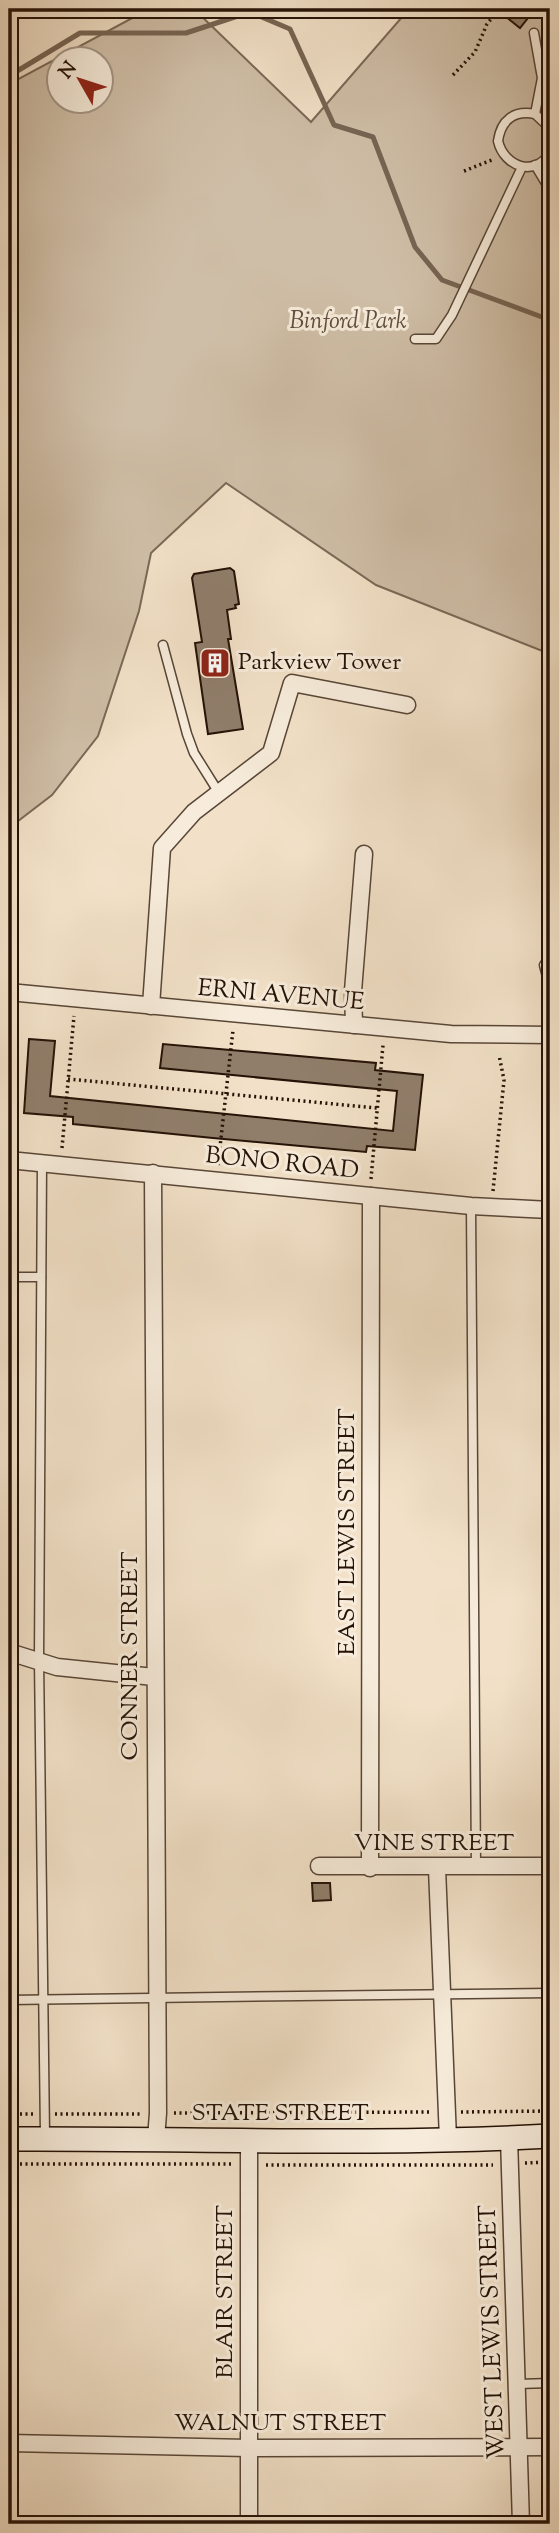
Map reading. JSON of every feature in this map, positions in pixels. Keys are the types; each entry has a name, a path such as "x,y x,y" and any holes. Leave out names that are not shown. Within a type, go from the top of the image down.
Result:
{"main road":[{"name":"STATE STREET","path":"9,2139 156,2138 249,2154 448,2139 550,2136"}],"street":[{"path":"151,1006 162,848 194,812 271,753 292,683 407,705"},
{"path":"354,1026 364,854"},
{"name":"ERNI AVENUE","path":"9,992 451,1034 550,1035"},
{"name":"BONO ROAD","path":"9,1160 153,1173 371,1187 471,1206 550,1210"},
{"name":"CONNER STREET","path":"153,1173 156,2138"},
{"name":"EAST LEWIS STREET","path":"370,1868 371,1187"},
{"path":"9,1652 57,1667 154,1677"},
{"name":"VINE STREET","path":"319,1866 550,1866"},
{"path":"437,1868 448,2139"},
{"name":"WEST LEWIS STREET","path":"509,2138 519,2384 521,2524"},
{"name":"BLAIR STREET","path":"249,2154 249,2524"},
{"name":"WALNUT STREET","path":"9,2444 248,2448 550,2447"}],"lane":[{"path":"534,33 542,78 535,114"},
{"path":"550,125 535,114 518,113 504,123 498,141 503,155 522,167 535,165 550,152"},
{"path":"535,165 550,190"},
{"path":"415,339 436,339 459,300 522,167"},
{"path":"163,645 194,753 219,793"},
{"path":"550,957 544,965 550,988"},
{"path":"42,1163 39,1660 45,2139"},
{"path":"471,1206 476,1868"},
{"path":"9,1277 41,1277"},
{"path":"9,2000 550,1993"},
{"path":"519,2384 550,2383"}],"path":[{"path":"453,75 475,52 487,24 499,9"},
{"path":"464,170 503,155"},
{"path":"9,1065 14,1010"},
{"path":"62,1150 74,1016"},
{"path":"218,1165 233,1030"},
{"path":"371,1187 383,1045"},
{"path":"494,1191 504,1080 499,1055"},
{"path":"68,1079 377,1108"},
{"path":"9,2114 550,2111"},
{"path":"9,2164 249,2154 510,2164 550,2162"}],"green space":[{"name":"Binford Park","path":"149,9 194,9 311,122 409,9 550,9 550,654 376,585 226,483 151,553 139,611 98,736 52,795 9,828 9,84 46,64 46,116 116,116 116,46 80,46"}],"building":[{"path":"496,9 535,9 520,28"},
{"name":"Parkview Tower","path":"230,568 234,571 239,604 235,605 236,608 227,610 231,639 228,639 243,729 208,734 195,643 202,642 192,578 194,574"},
{"path":"29,1039 55,1041 50,1096 393,1131 397,1091 160,1068 163,1044 376,1063 375,1070 423,1075 415,1150 367,1146 366,1152 213,1138 73,1124 73,1117 24,1113"},
{"path":"312,1883 330,1883 331,1900 313,1901"}],"waterway":[{"path":"9,76 80,33 186,33 250,12 290,29 334,125 373,137 415,247 442,280 550,320"}],"place":[{"name":"Parkview Tower","path":"215,663"}]}
